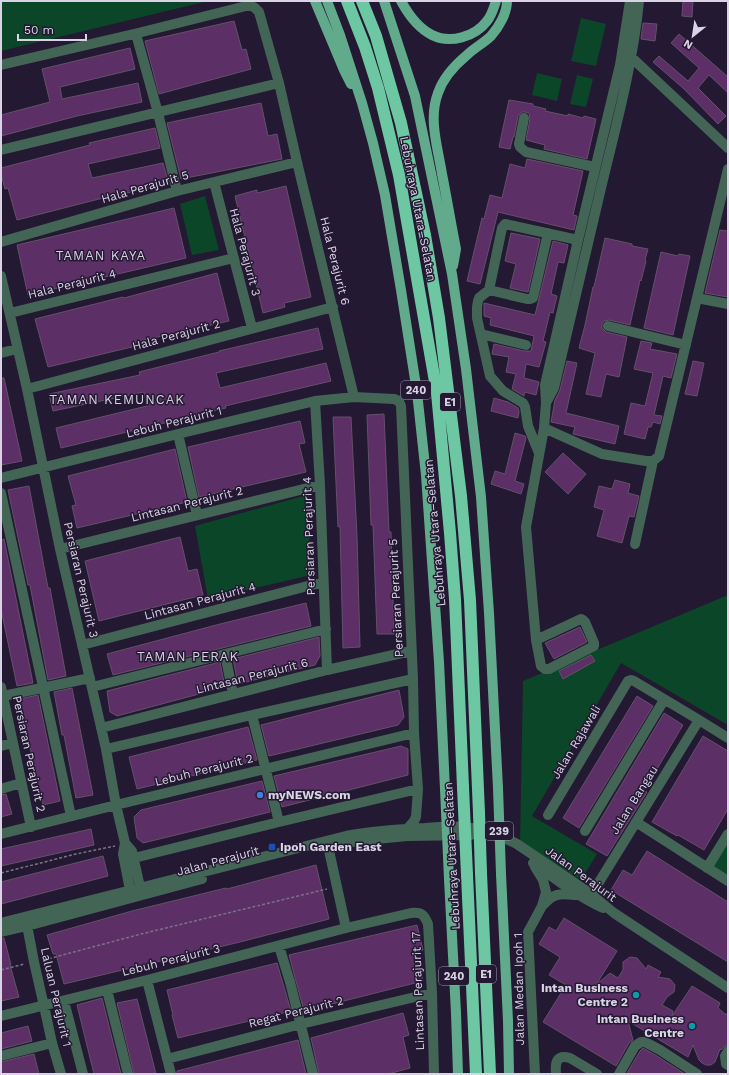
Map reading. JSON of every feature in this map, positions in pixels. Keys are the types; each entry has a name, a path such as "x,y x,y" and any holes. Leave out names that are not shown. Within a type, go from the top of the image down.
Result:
{"highway":[{"name":"Lebuhraya Utara–Selatan","path":"347,1 365,47 378,88 399,175 436,393 455,599 476,1074"},
{"name":"Lebuhraya Utara–Selatan","path":"362,1 376,36 401,123 425,235 439,318 461,496 469,592 490,1074"}],"main road":[{"path":"315,1 344,70 362,103"},
{"name":"240","path":"327,1 340,35 362,103 385,195 402,290 417,392 426,475 439,662 458,1074"},
{"name":"239","path":"384,1 415,96 452,274 466,369 481,497 490,613 509,1074"},
{"path":"401,1 410,16 421,27 431,34 441,38 464,37 481,28 488,20 496,1"},
{"path":"452,274 456,249 436,136 433,115 435,104 441,84 466,56 491,36 500,24 504,16 507,1"}],"street":[{"path":"536,640 581,619 585,622 594,646 548,670 541,666 536,640 526,527 544,428 546,403 545,385 620,65 630,1"},
{"path":"546,403 554,388 617,123 631,57 639,1"},
{"name":"Hala Perajurit 6","path":"136,34 250,5 259,12 279,83 354,397"},
{"path":"1,66 136,34 158,112 177,190"},
{"path":"631,57 728,148"},
{"path":"1,150 279,83"},
{"path":"524,118 519,144 522,150 595,167"},
{"name":"Hala Perajurit 5","path":"1,242 177,190 297,162"},
{"path":"635,544 654,461 659,456 660,452 728,169"},
{"name":"Hala Perajurit 3","path":"214,182 252,328"},
{"path":"539,454 528,426 523,403 503,391 490,376 477,318 476,307 479,298 489,290 503,226 508,224 578,240"},
{"path":"489,290 527,299 533,298 548,233"},
{"name":"Hala Perajurit 4","path":"10,313 234,258"},
{"name":"Persiaran Perajurit 3","path":"1,276 27,389 60,549 106,749 116,805 125,844 132,851 134,858 136,891"},
{"path":"697,298 728,304"},
{"name":"Hala Perajurit 2","path":"27,389 333,307"},
{"path":"608,326 686,345"},
{"path":"481,334 526,345"},
{"path":"1,353 17,349"},
{"name":"Lebuh Perajurit 1","path":"1,478 315,401 354,397"},
{"name":"Persiaran Perajurit 5","path":"354,397 394,399 399,401 401,406 414,733 418,789 422,817 424,821 435,828"},
{"name":"Persiaran Perajurit 4","path":"315,401 320,485 327,670"},
{"path":"544,428 602,454 646,462 654,461"},
{"path":"178,434 197,515"},
{"name":"Lintasan Perajurit 2","path":"60,549 320,485"},
{"path":"1,493 71,816"},
{"name":"Lintasan Perajurit 4","path":"82,645 323,582"},
{"path":"2,697 43,687 91,682 225,654 326,629"},
{"name":"Lintasan Perajurit 6","path":"101,728 327,670 411,651"},
{"path":"225,654 233,694"},
{"path":"106,749 413,679"},
{"name":"Jalan Rajawali","path":"548,815 626,683 631,680 634,681 664,700"},
{"name":"Persiaran Perajurit 2","path":"2,697 31,827"},
{"path":"585,831 664,700 728,738"},
{"path":"252,715 279,822"},
{"name":"Jalan Bangau","path":"589,898 699,720"},
{"name":"Lebuh Perajurit 2","path":"1,834 414,733"},
{"path":"1,746 13,743"},
{"path":"1,789 21,784"},
{"path":"134,858 418,789"},
{"name":"Persiaran Perajurit 5","path":"406,829 416,817 418,789"},
{"path":"636,822 728,881"},
{"name":"Jalan Perajurit","path":"1,932 26,922 136,891 364,832 406,829 469,828 509,840 517,844 589,898 727,985"},
{"name":"Jalan Perajurit","path":"136,891 328,846 407,836 471,835 507,845 577,895 589,898"},
{"path":"707,868 728,835"},
{"path":"125,844 123,854 136,891"},
{"path":"328,846 346,928"},
{"name":"Jalan Medan Ipoh 1","path":"533,863 546,886 542,906 528,932 535,1074"},
{"name":"Jalan Medan Ipoh 1","path":"542,906 557,894 577,895"},
{"name":"Lintasan Perajurit 17","path":"346,928 411,913 419,912 425,916 428,924 432,993 434,1074"},
{"name":"Jalan Perajurit","path":"1,923 26,922"},
{"name":"Laluan Perajurit 1","path":"26,922 60,1074"},
{"name":"Lebuh Perajurit 3","path":"1,1016 147,980 346,928"},
{"path":"279,946 301,1024 313,1074"},
{"path":"147,980 171,1074"},
{"path":"107,990 128,1074"},
{"name":"Regat Perajurit 2","path":"167,1059 301,1024 432,993"},
{"path":"64,1001 83,1074"},
{"path":"619,1074 635,1046 641,1042 645,1042 697,1074"},
{"path":"1,1056 52,1043"},
{"path":"728,1051 725,1056 726,1064 728,1065"},
{"path":"556,1074 556,1061 565,1056 597,1074"}],"path":[{"path":"1,874 76,854 125,844"},
{"path":"1,970 141,934 337,887"}],"green space":[{"path":"1,1 208,1 1,51"},
{"path":"581,18 606,24 596,66 571,61"},
{"path":"537,73 562,79 557,101 532,95"},
{"path":"577,75 593,79 586,107 570,104"},
{"path":"205,196 219,250 192,255 180,204"},
{"path":"307,495 311,575 208,599 195,526"},
{"path":"728,595 728,725 621,663 532,816 597,854 581,880 520,846 523,681"},
{"path":"728,836 728,877 710,867"}],"building":[{"path":"683,1 693,1 692,17 682,16"},
{"path":"234,21 242,50 246,49 251,69 159,94 145,41"},
{"path":"643,23 657,24 655,41 641,39"},
{"path":"679,34 728,77 728,93 709,75 698,88 726,116 718,124 683,88 653,62 659,56 688,81 699,68 671,43"},
{"path":"130,48 135,69 60,87 62,99 138,83 142,102 77,116 1,136 1,115 50,102 42,69"},
{"path":"509,100 533,104 533,106 546,109 545,111 568,116 568,114 583,118 584,116 596,119 587,159 544,149 545,145 526,140 530,119 529,113 525,112 522,112 518,116 510,149 499,147"},
{"path":"261,103 268,136 277,134 282,159 181,179 167,123"},
{"path":"155,128 160,148 88,164 92,178 163,163 169,184 99,199 17,220 8,188 5,189 1,168 90,145 89,143"},
{"path":"527,159 583,171 573,215 577,216 574,230 498,212 480,284 467,281 482,218 484,219 490,195 502,198 510,164 525,168"},
{"path":"286,186 311,297 284,303 285,307 263,313 235,196 257,190 257,193"},
{"path":"174,208 186,258 28,295 17,245"},
{"path":"720,230 728,231 728,297 705,293"},
{"path":"511,233 540,239 528,292 510,288 516,264 505,261"},
{"path":"605,238 648,249 630,325 609,320 604,321 602,324 602,328 606,332 627,337 619,377 606,374 601,397 586,394 595,353 579,348"},
{"path":"553,241 568,245 564,263 558,262 551,294 557,296 553,313 550,312 543,341 546,342 539,367 526,364 524,378 539,382 536,395 525,392 524,396 512,389 516,374 506,372 509,357 492,354 494,344 524,351 531,351 534,336 490,325 491,318 484,316 484,303 535,315"},
{"path":"661,252 678,256 679,254 690,256 673,335 644,328"},
{"path":"217,273 229,321 135,342 136,346 48,367 35,319 123,297 124,298"},
{"path":"318,328 323,349 216,373 220,388 326,363 331,381 225,406 226,408 61,448 56,428 147,406 144,392 53,411 49,394 140,375 139,372 219,351"},
{"path":"641,341 652,343 650,349 677,354 671,378 663,376 654,415 662,416 660,424 653,422 651,427 648,427 645,439 624,434 631,403 645,406 653,373 634,369"},
{"path":"567,361 577,363 566,413 619,426 615,444 573,434 575,427 551,422 555,400 560,390"},
{"path":"693,361 704,363 697,396 685,394"},
{"path":"1,378 4,378 22,461 1,465"},
{"path":"494,398 508,402 518,408 518,418 491,411"},
{"path":"384,414 389,532 391,532 394,634 377,634 373,525 371,525 367,415"},
{"path":"333,417 351,417 357,536 360,647 343,648 340,526 338,527"},
{"path":"300,421 305,443 299,444 306,472 199,497 188,447"},
{"path":"515,433 525,436 526,438 515,481 524,484 521,494 491,484 495,471 505,474"},
{"path":"175,449 187,502 77,528 72,506 76,505 68,476"},
{"path":"563,453 586,474 568,494 545,472"},
{"path":"615,480 630,484 628,493 639,496 634,517 629,516 622,543 597,536 604,510 594,507 599,486 612,489"},
{"path":"29,486 66,676 48,680 30,585 28,585 8,490"},
{"path":"180,537 188,571 197,569 203,595 99,621 85,561"},
{"path":"4,539 33,683 17,686 1,609 1,540"},
{"path":"306,603 311,626 113,675 107,654"},
{"path":"580,627 587,642 554,659 545,643"},
{"path":"319,637 320,656 315,665 238,684 233,659"},
{"path":"591,655 595,661 563,679 559,671"},
{"path":"220,662 225,687 117,716 110,712 107,691"},
{"path":"72,688 93,795 76,798 54,692"},
{"path":"399,690 404,717 398,725 269,756 261,725"},
{"path":"38,695 60,801 43,805 19,699"},
{"path":"637,696 653,706 579,828 563,818"},
{"path":"664,713 683,725 644,791 647,792 607,856 586,844"},
{"path":"248,727 257,760 137,789 129,757"},
{"path":"703,736 728,751 728,809 704,850 652,822"},
{"path":"401,746 408,749 408,775 282,807 274,776"},
{"path":"262,781 270,812 143,843 137,838 134,817 141,810"},
{"path":"6,794 12,814 1,817 1,795"},
{"path":"91,829 94,845 1,866 1,849"},
{"path":"647,851 728,902 728,962 611,890 623,870 632,875"},
{"path":"103,856 108,876 1,904 1,882"},
{"path":"316,865 329,919 64,984 56,954 53,954 47,935 132,911 227,889"},
{"path":"564,918 617,951 596,985 610,973 618,978 623,970 623,962 630,957 637,958 646,969 648,965 661,972 658,977 670,979 675,985 674,992 667,997 662,1005 673,1011 672,1016 692,986 720,1003 718,1008 725,1014 728,1014 728,1045 721,1050 720,1049 715,1062 711,1065 702,1063 699,1060 693,1045 688,1057 628,1021 633,1040 629,1043 616,1066 543,1022 566,985 549,975 560,957 539,944 549,927 556,931"},
{"path":"417,925 423,950 415,952 423,981 304,1011 289,955"},
{"path":"1,938 4,938 19,997 1,1001"},
{"path":"277,963 291,1011 178,1038 167,990"},
{"path":"102,998 121,1074 94,1074 77,1005"},
{"path":"137,999 156,1074 134,1074 117,1003"},
{"path":"403,1013 409,1035 403,1037 410,1068 388,1074 319,1074 311,1038"},
{"path":"28,1026 32,1041 1,1049 1,1033"},
{"path":"298,1040 306,1074 177,1074 177,1071"},
{"path":"643,1048 685,1074 628,1074 627,1073"},
{"path":"34,1054 39,1074 1,1074 1,1062"}],"place":[{"name":"myNEWS.com","path":"260,795"},
{"name":"Ipoh Garden East","path":"272,847"},
{"name":"Intan Business Centre 2","path":"636,995"},
{"name":"Intan Business Centre","path":"692,1026"}],"district":[{"name":"TAMAN KAYA","path":"101,255"},
{"name":"TAMAN KEMUNCAK","path":"117,399"},
{"name":"TAMAN PERAK","path":"188,656"}]}
